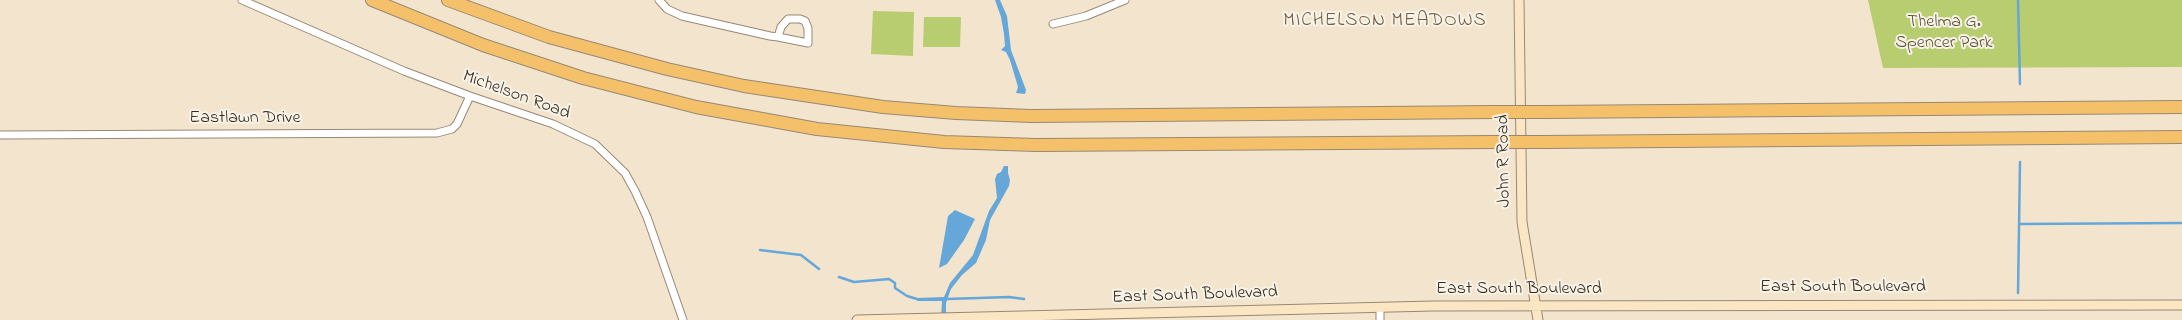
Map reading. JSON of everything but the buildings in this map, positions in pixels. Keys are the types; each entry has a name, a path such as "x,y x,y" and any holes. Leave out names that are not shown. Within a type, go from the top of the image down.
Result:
{"highway":[{"path":"372,0 483,45 583,78 696,107 817,129 928,141 1036,145 2182,137"},
{"path":"448,0 549,36 667,69 751,87 884,107 956,113 1031,116 2182,107"}],"street":[{"name":"Michelson Road","path":"242,0 351,49 470,96 552,124 595,144 625,173 647,217 683,320"},
{"path":"659,0 667,9 682,16 778,37 808,43 808,28 805,22 800,19 788,19 781,27 778,37"},
{"path":"1053,24 1086,16 1125,0"},
{"name":"John R Road","path":"1519,0 1521,205 1524,240 1538,320"},
{"name":"Eastlawn Drive","path":"0,135 437,133 452,129 457,124 470,96"},
{"name":"East South Boulevard","path":"857,320 952,319 1380,307 1535,305 2182,305"},
{"path":"1380,307 1380,320"}],"green space":[{"name":"Thelma G. Spencer Park","path":"1868,0 2182,0 2182,67 1883,68"},
{"path":"873,11 914,12 913,56 871,54"},
{"path":"924,17 961,17 960,47 923,47"}],"water":[{"path":"995,0 1000,0 1007,16 1011,50 1026,90 1025,94 1016,93 1018,87 1010,60 1006,52 1001,50 1005,46 1004,34 1001,17"},
{"path":"1004,166 1008,166 1010,180 1009,186 990,220 986,240 976,263 962,275 951,289 946,303 946,320 941,320 942,301 917,301 917,298 944,297 950,283 973,255 989,211 997,198 995,179 997,174 1001,172"},
{"path":"955,210 975,219 964,240 947,264 939,268 948,216"}],"waterway":[{"path":"2018,0 2020,84"},
{"path":"2018,293 2020,162"},
{"path":"2020,224 2182,223"},
{"path":"760,250 801,255 819,269"},
{"path":"839,277 854,282 889,279 895,283 895,288 907,296 917,299"},
{"path":"947,299 1009,297 1024,299"}],"district":[{"name":"MICHELSON MEADOWS","path":"1385,22"}]}
